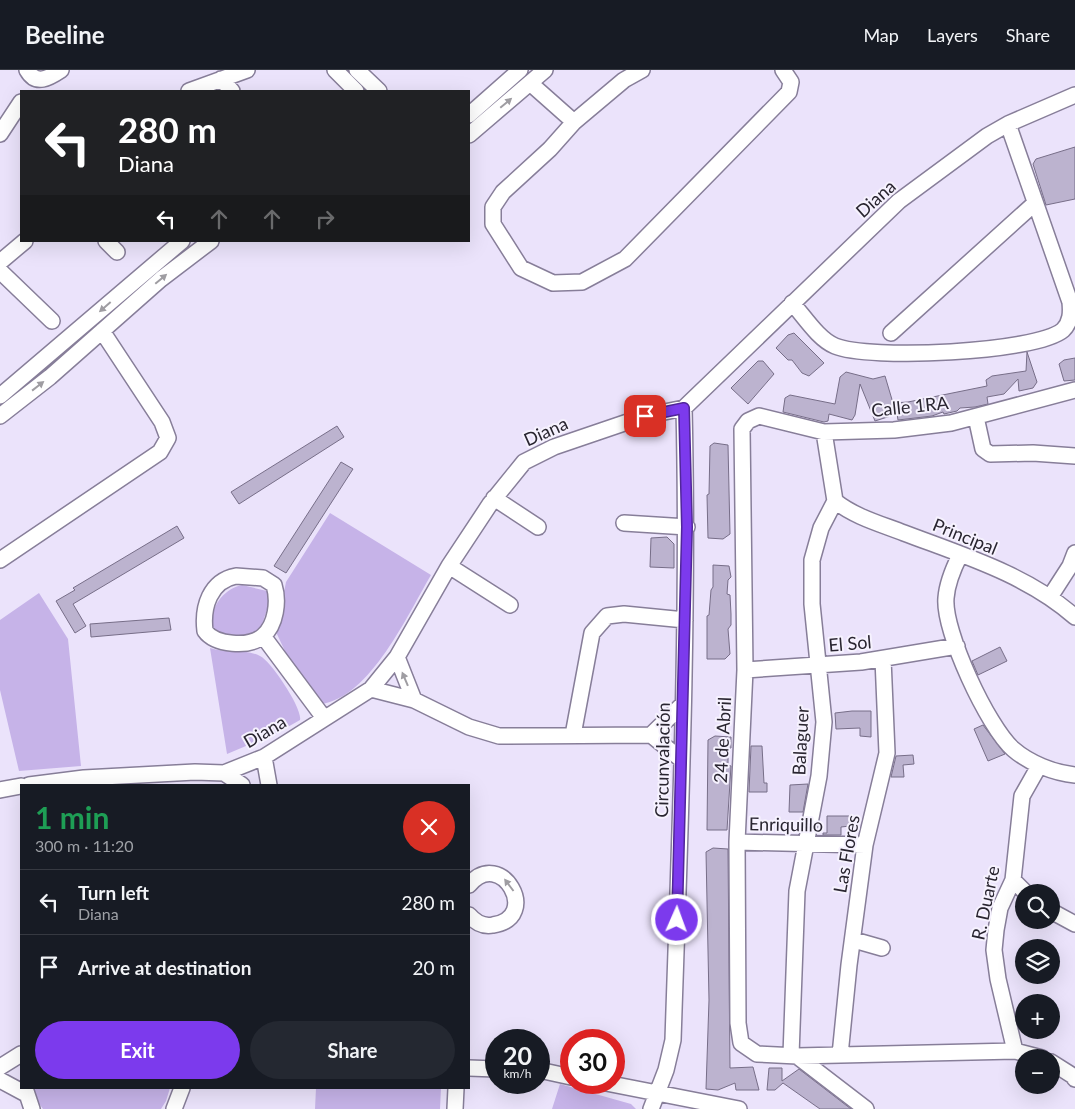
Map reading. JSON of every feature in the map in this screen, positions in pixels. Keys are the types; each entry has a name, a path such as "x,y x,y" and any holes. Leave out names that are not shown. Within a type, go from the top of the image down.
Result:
{"street":[{"path":"30,80 46,80 61,70"},
{"path":"192,90 247,70"},
{"path":"335,70 355,90"},
{"path":"358,70 379,90"},
{"path":"470,115 520,70"},
{"path":"470,134 545,70"},
{"path":"642,70 624,80 574,122 550,150 503,192 493,208 493,224 521,268 553,283 582,282 625,259 789,92 791,82 782,70"},
{"path":"221,79 231,90"},
{"path":"530,83 574,122"},
{"name":"Diana","path":"38,784 111,776 195,772 224,773 264,757 371,689 396,657 449,566 494,498 524,462 554,446 645,416 684,408 899,201 987,136 1008,124 1075,95"},
{"path":"0,134 20,104"},
{"path":"792,303 826,341 835,346 853,349 935,353 1018,343 1054,335 1063,330 1068,323 1071,313 1070,302 1034,204 1008,124"},
{"path":"890,333 1034,204"},
{"path":"0,262 24,242"},
{"path":"107,242 117,252"},
{"path":"0,396 181,242"},
{"path":"0,416 50,378 161,279 210,242"},
{"path":"0,271 52,321"},
{"path":"0,560 160,452 168,438 162,422 102,331"},
{"name":"Calle 1RA","path":"748,421 759,416 824,432 894,430 951,423 1075,390"},
{"name":"Circunvalación","path":"650,1109 666,1070 673,1040 687,527 684,408"},
{"path":"976,417 983,448 990,454 1033,452 1075,456"},
{"name":"24 de Abril","path":"748,421 742,429 745,670 737,842 738,1023 741,1043 757,1054 794,1055"},
{"path":"824,432 835,501"},
{"path":"494,498 538,527"},
{"name":"Principal","path":"835,501 858,515 983,564 1050,597 1075,617"},
{"name":"Balaguer","path":"794,1055 797,891 819,776 824,722 812,604 812,560 821,528 835,501"},
{"path":"624,523 687,527"},
{"path":"1050,597 1070,566 1075,553"},
{"path":"960,554 946,598 948,624 960,659 998,730 1013,749 1040,766 1075,776"},
{"path":"449,566 510,606"},
{"path":"236,576 251,576 263,578 274,585 276,600 274,617 262,636 250,641 228,642 212,638 205,631 206,604 214,589 224,580 236,576"},
{"path":"572,735 592,633 607,616 624,614 684,620"},
{"path":"262,636 324,718"},
{"name":"El Sol","path":"745,670 818,666 883,659 957,646"},
{"path":"396,657 414,700"},
{"name":"Las Flores","path":"840,1054 865,844 887,753 883,659"},
{"path":"371,689 414,700 468,727 499,736 651,735 682,760"},
{"path":"651,735 683,704"},
{"path":"264,757 268,784"},
{"name":"R. Duarte","path":"1015,1051 998,979 994,950 1000,908 1013,880 1022,796 1040,766"},
{"path":"224,773 240,784"},
{"path":"0,790 20,786"},
{"name":"Enriquillo","path":"737,842 806,845 865,844"},
{"path":"470,883 477,877 493,874 508,881 516,896 512,913 498,924 481,924 470,916"},
{"path":"1013,880 1017,884"},
{"path":"1060,916 1075,924"},
{"path":"854,940 882,948"},
{"path":"794,1055 1015,1051"},
{"path":"0,1067 20,1055"},
{"path":"794,1055 866,1109"},
{"path":"470,1068 485,1069"},
{"path":"1060,1068 1075,1079"},
{"path":"0,1080 20,1088"},
{"path":"625,1087 739,1109"},
{"path":"174,1109 184,1089"},
{"path":"455,1109 456,1089"},
{"path":"26,1091 32,1109"}],"shaded area":[{"path":"330,513 431,575 386,652 371,671 356,687 339,698 321,704 291,664 276,632 286,582"},
{"path":"242,585 267,591 270,600 261,628 244,635 215,632 213,617 214,609 218,602 228,591"},
{"path":"39,593 68,639 81,766 19,771 0,690 0,620"},
{"path":"210,648 222,651 248,652 265,660 292,696 300,714 300,720 277,733 227,754"},
{"path":"560,1084 560,1094 596,1094 631,1104 636,1109 552,1109"},
{"path":"34,1089 170,1089 161,1109 43,1109 38,1102"},
{"path":"316,1089 441,1089 440,1109 315,1109"}],"building":[{"path":"1075,147 1075,199 1046,205 1033,164 1036,159"},
{"path":"794,333 824,363 809,376 802,373 792,360 788,360 776,348 788,335"},
{"path":"1027,352 1037,382 1033,388 1019,391 1018,379 1004,394 987,397 988,404 960,408 957,411 944,414 943,412 932,416 898,420 897,414 875,421 860,384 855,415 852,420 829,414 828,421 824,422 783,412 785,398 790,395 835,404 840,377 846,372 873,379 885,376 893,403 908,402 987,386 986,380 992,376 1026,371"},
{"path":"1075,358 1075,380 1064,381 1059,364 1064,360"},
{"path":"758,361 763,361 774,374 748,404 731,388"},
{"path":"337,426 344,437 239,504 231,492"},
{"path":"714,443 728,445 730,534 723,539 708,538 707,495 709,494 710,446"},
{"path":"341,462 353,469 286,573 274,566"},
{"path":"177,526 184,538 73,604 86,626 75,633 56,601 75,590 73,588"},
{"path":"667,537 674,544 674,568 650,567 651,538"},
{"path":"713,565 729,566 731,577 728,580 727,594 730,595 731,614 731,625 728,629 730,654 725,659 707,659 707,616 709,615 711,590 713,587"},
{"path":"169,618 171,630 91,637 90,624"},
{"path":"1000,647 1007,661 978,675 972,661"},
{"path":"871,711 871,737 860,736 860,728 836,729 835,713"},
{"path":"983,725 1005,754 988,761 974,729"},
{"path":"715,736 731,737 731,748 728,749 728,765 731,766 727,830 707,830 708,740"},
{"path":"751,746 762,746 764,783 767,783 767,792 749,792"},
{"path":"913,755 914,764 903,765 904,777 891,777 896,756"},
{"path":"808,784 803,812 789,812 790,785"},
{"path":"827,816 849,816 850,826 841,827 841,835 823,835 823,833 827,833"},
{"path":"713,848 728,849 730,1068 753,1067 759,1090 736,1090 735,1083 718,1090 706,1089 709,1000 706,852"},
{"path":"769,1068 782,1068 782,1081 799,1069 851,1109 820,1109 783,1083 775,1090 767,1090"}],"route":[{"path":"645,416 684,408 687,527 677,920"}]}
